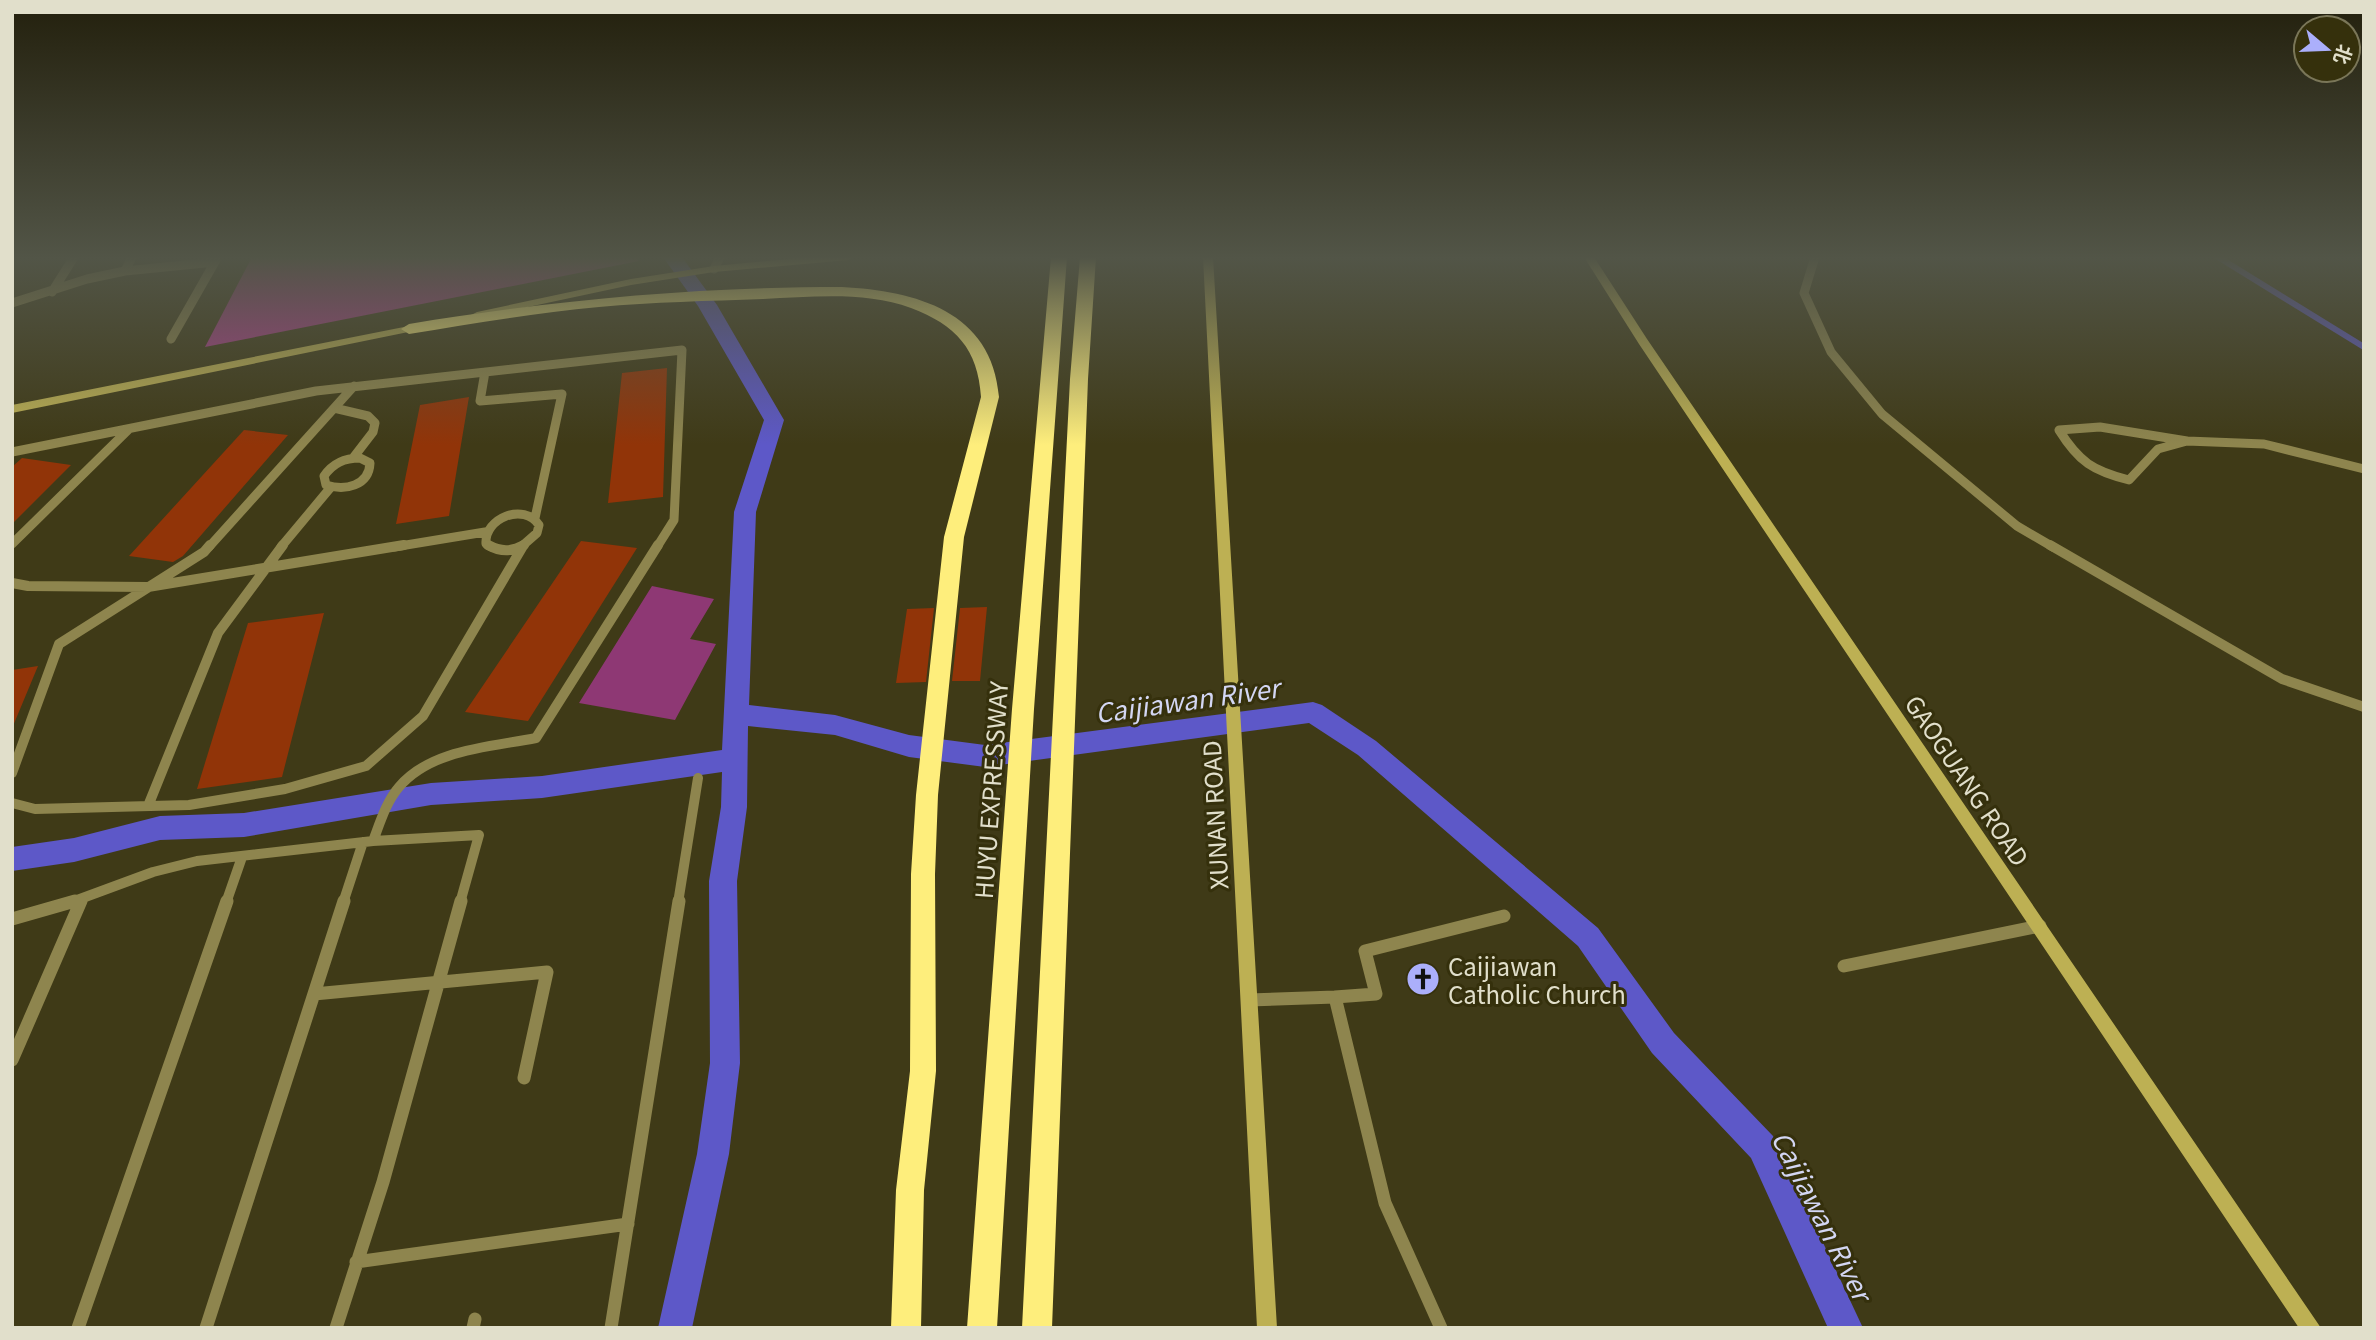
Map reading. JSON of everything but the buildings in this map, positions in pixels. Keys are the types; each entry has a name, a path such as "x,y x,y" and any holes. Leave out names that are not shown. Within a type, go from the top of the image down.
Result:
{"highway":[{"path":"409,329 473,320"},
{"path":"906,1328 910,1190 923,1071 923,874 927,796 954,537 990,397 990,376 984,355 968,335 948,320"},
{"name":"HUYU EXPRESSWAY","path":"982,1328 1023,709 1054,320"},
{"path":"1037,1328 1063,705 1083,320"},
{"path":"973,1328 1017,802"}],"street":[{"path":"12,409 454,320"},
{"name":"XUNAN ROAD","path":"1211,320 1267,1328"},
{"name":"GAOGUANG ROAD","path":"1629,320 2311,1328"}],"lane":[{"path":"171,339 182,320"},
{"path":"1816,320 1831,352 1882,414 2017,526 2282,680 2364,706"},
{"path":"12,452 316,390 682,350 674,520 536,738 443,758 418,769 400,786 383,814 368,842 314,994 206,1328"},
{"path":"12,803 35,809 188,805 285,789 366,766 423,716 523,546 537,535 540,528 535,518 562,394 480,401 485,372"},
{"path":"12,773 59,644 204,552 354,386"},
{"path":"334,408 368,416 375,423 373,432 354,458"},
{"path":"2188,441 2158,449 2129,480 2098,472 2075,456 2059,430 2100,427 2188,441 2264,444 2364,469"},
{"path":"12,544 128,430"},
{"path":"148,806 218,633 262,569 331,487 353,485 370,472 370,463 354,458 338,462 327,471 324,481 331,487"},
{"path":"12,583 28,586 148,587 485,532 496,521 513,514 522,513 535,518"},
{"path":"485,532 486,544 497,551 523,546"},
{"path":"611,1328 698,778"},
{"path":"12,919 82,900 153,872 197,861 368,842 479,835 383,1182 336,1328"},
{"path":"78,1328 242,857"},
{"path":"12,1060 82,900"},
{"path":"1249,1000 1376,994 1366,951 1504,916"},
{"path":"1844,966 2040,926"},
{"path":"314,994 547,971 524,1078"},
{"path":"1335,997 1385,1203 1441,1328"},
{"path":"356,1262 628,1224"}],"shaded area":[{"path":"219,320 344,320 205,347"},
{"path":"652,586 714,599 690,639 716,644 675,720 579,703"}],"waterway":[{"name":"Caijiawan River","path":"715,320 774,420 745,512 736,714"},
{"path":"2319,320 2364,347"},
{"name":"Caijiawan River","path":"736,714 835,725 909,746 985,756 1313,712 1367,748 1588,937 1663,1043 1762,1147 1846,1328"},
{"path":"675,1328 713,1154 725,1063 723,881 734,807 736,714"},
{"path":"12,859 74,850 160,828 244,825 431,794 542,787 735,759"}],"place":[{"name":"Caijiawan Catholic Church","path":"1423,979"}]}
